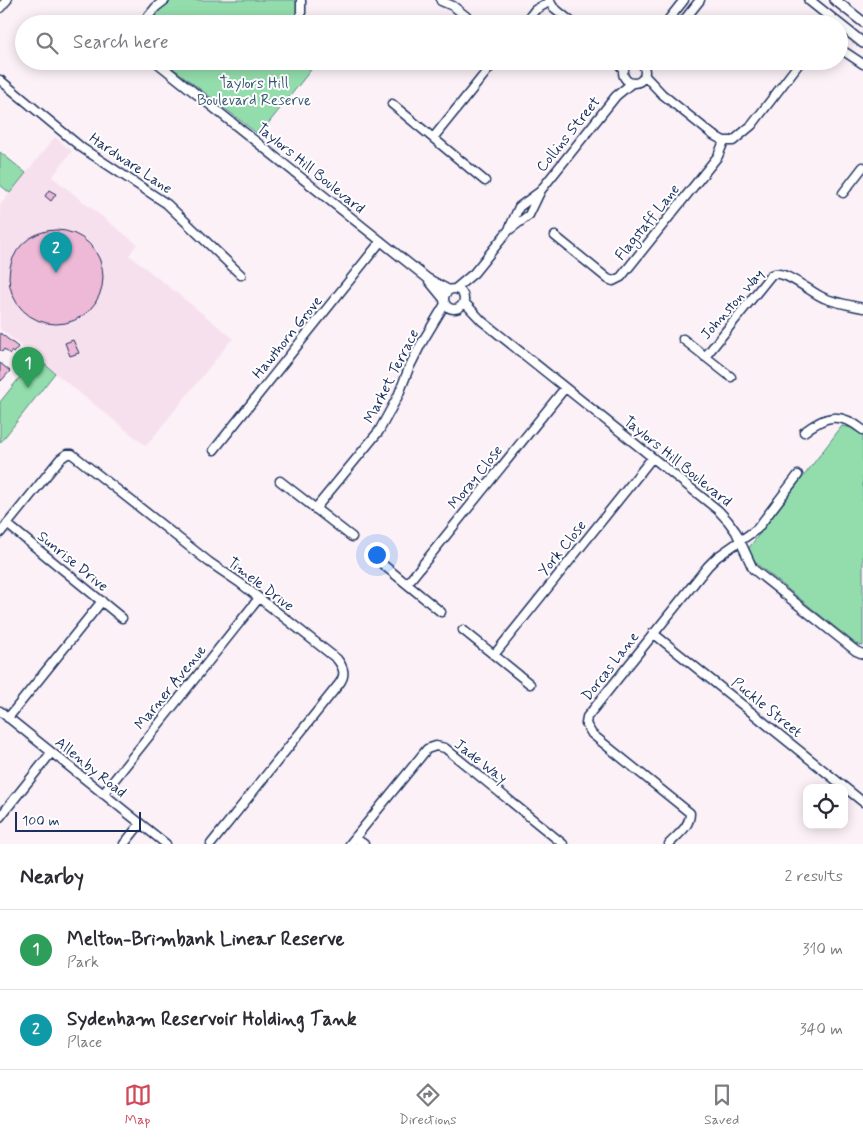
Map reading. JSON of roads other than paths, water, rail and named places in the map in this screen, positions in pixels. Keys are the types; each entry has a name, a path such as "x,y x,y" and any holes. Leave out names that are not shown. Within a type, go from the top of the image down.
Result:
{"street":[{"path":"0,8 6,0"},
{"path":"148,15 157,3 165,0"},
{"path":"301,0 301,15"},
{"path":"672,15 684,0"},
{"path":"688,15 700,0"},
{"path":"809,0 828,15"},
{"path":"835,0 863,22"},
{"path":"441,1 453,6 464,15"},
{"path":"531,15 535,10 549,1 564,15"},
{"path":"848,31 863,43"},
{"path":"848,54 863,64"},
{"name":"Taylors Hill Boulevard","path":"166,70 381,241 454,303 482,321 723,515 736,532 754,569 856,651 863,654"},
{"path":"433,138 488,70"},
{"path":"622,70 624,74 640,78 713,135 724,141 733,141 752,126 795,70"},
{"name":"Collins Street","path":"616,96 626,70"},
{"path":"640,78 641,70"},
{"name":"Collins Street","path":"474,273 445,293 454,303 474,273 508,231 529,215 541,190 616,96 640,78 645,70"},
{"name":"Hardware Lane","path":"0,80 82,148 180,214 241,276"},
{"path":"392,104 485,181"},
{"name":"Flagstaff Lane","path":"555,236 608,279 613,281 621,277 718,156 724,141"},
{"path":"843,192 863,168"},
{"name":"Collins Street","path":"508,231 519,207 541,190"},
{"name":"Hawthorn Grove","path":"214,450 381,241"},
{"name":"Johnston Way","path":"705,357 771,275 775,273 788,276 824,298 863,308"},
{"name":"Taylors Hill Boulevard","path":"426,278 452,289 454,303"},
{"name":"Market Terrace","path":"316,509 379,431 398,396 417,352 434,326 454,303"},
{"name":"Johnston Way","path":"682,339 731,377"},
{"name":"Moray Close","path":"407,584 565,388"},
{"path":"804,432 818,421 831,417 846,419 863,430"},
{"name":"Timele Drive","path":"0,533 60,459 67,454 72,454 209,562 240,583 337,659 342,665 343,679 211,844"},
{"name":"York Close","path":"494,655 652,458"},
{"name":"Dorcas Lane","path":"668,844 688,825 690,813 592,734 586,724 587,718 708,566 717,557 757,529 798,475"},
{"path":"280,481 352,537"},
{"name":"Sunrise Drive","path":"7,524 122,618"},
{"path":"370,554 441,612"},
{"name":"Marner Avenue","path":"103,794 259,598"},
{"path":"8,718 102,602"},
{"path":"463,630 530,684"},
{"name":"Puckle Street","path":"653,633 863,802"},
{"name":"Allenby Road","path":"0,711 166,844"},
{"name":"Jade Way","path":"353,841 427,749 436,746 445,748 563,844"},
{"path":"0,817 51,753"},
{"path":"124,844 140,824"},
{"path":"353,841 364,844"}],"place":[{"name":"Sydenham Reservoir Holding Tank","path":"56,273"},
{"name":"Melton-Brimbank Linear Reserve","path":"28,388"}],"park label":[{"name":"Taylors Hill Boulevard Reserve","path":"254,92"}]}
